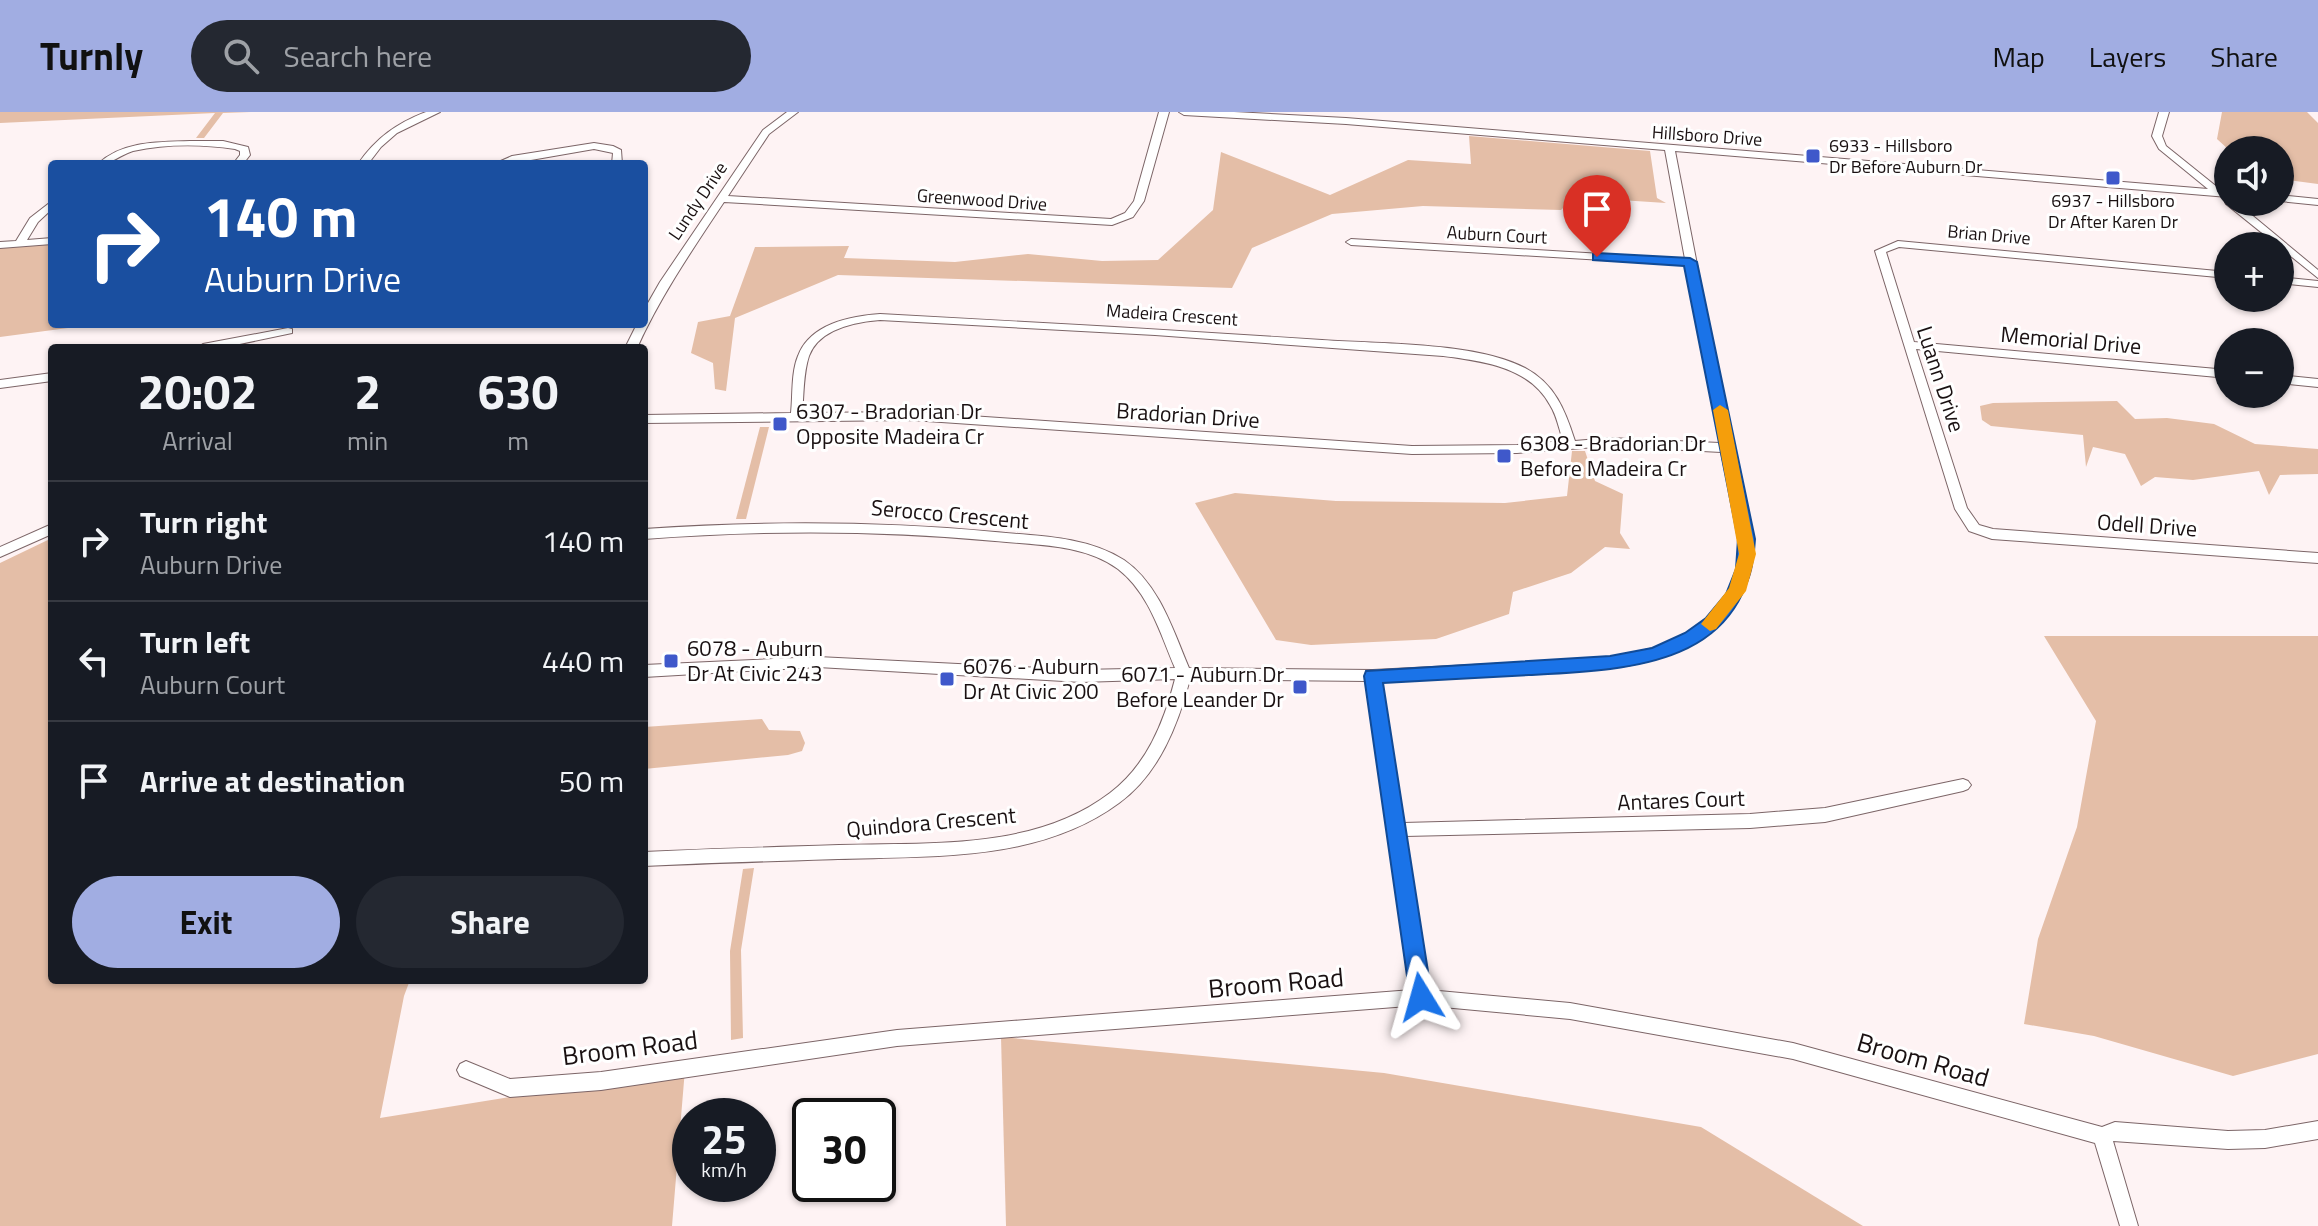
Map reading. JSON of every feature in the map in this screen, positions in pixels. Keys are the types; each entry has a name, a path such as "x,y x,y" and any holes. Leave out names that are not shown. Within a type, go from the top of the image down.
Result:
{"street":[{"path":"366,160 377,143 392,130 435,112"},
{"name":"Lundy Drive","path":"648,313 665,282 766,132 793,112"},
{"name":"Greenwood Drive","path":"721,199 1112,222 1129,215 1139,201 1164,112"},
{"name":"Hillsboro Drive","path":"1184,112 1346,121 2214,193"},
{"path":"2164,112 2157,136 2162,147 2214,187"},
{"path":"109,160 135,148 226,144 245,149 241,160"},
{"path":"509,160 598,146 618,152 617,160"},
{"path":"648,671 818,662 1081,676 1184,673 1373,676 1610,663 1656,654 1691,638 1722,613 1737,591 1745,569 1747,539 1670,149"},
{"path":"2294,199 2318,202"},
{"path":"19,244 34,220 48,208"},
{"path":"2247,216 2318,275"},
{"path":"0,245 48,241"},
{"name":"Auburn Court","path":"1351,242 1690,262"},
{"name":"Brian Drive","path":"1890,245 2214,274"},
{"name":"Luann Drive","path":"1890,245 1882,248 1880,258 1961,509 1974,528"},
{"path":"2294,281 2318,284"},
{"name":"Madeira Crescent","path":"796,417 805,354 812,343 829,330 854,320 880,317 1186,334 1443,352 1482,358 1517,369 1541,385 1555,402 1570,444"},
{"path":"219,344 284,328"},
{"name":"Memorial Drive","path":"1910,345 2214,373"},
{"path":"0,384 48,378"},
{"path":"2294,380 2318,383"},
{"name":"Bradorian Drive","path":"648,419 912,416 1412,450 1657,443 1729,448"},
{"name":"Serocco Crescent","path":"648,534 853,526 1064,544 1094,550 1121,563 1141,581 1184,673"},
{"name":"Odell Drive","path":"1974,528 1992,534 2318,558"},
{"path":"0,552 48,531"},
{"name":"Quindora Crescent","path":"648,859 993,844 1056,829 1109,803 1140,774 1166,735 1184,673"},
{"path":"1373,676 1421,997"},
{"name":"Antares Court","path":"1397,830 1750,821 1825,815 1963,785"},
{"name":"Broom Road","path":"466,1070 510,1088 601,1081 897,1038 1421,997 1570,1011 1778,1047 2102,1136 2115,1131 2228,1140 2265,1139 2318,1130"},
{"path":"2102,1136 2129,1226"}],"shaded area":[{"path":"0,112 251,112 223,113 204,138 196,138 215,113 0,123"},
{"path":"2222,112 2307,112 2318,123 2318,184 2294,181 2294,136 2218,136"},
{"path":"1469,136 1650,151 1657,198 1666,203 1574,197 1574,204 1568,203 1561,210 1423,206 1332,214 1252,248 1232,288 838,275 735,318 726,391 715,389 713,363 691,353 698,322 730,316 755,247 849,246 844,258 955,262 1028,254 1102,261 1158,260 1213,210 1221,152 1330,195 1408,160 1471,164"},
{"path":"48,244 48,328 68,328 0,337 0,246"},
{"path":"2117,401 2135,419 2167,418 2214,424 2255,444 2318,449 2318,474 2280,475 2269,495 2259,471 2193,480 2155,477 2141,486 2125,454 2093,447 2086,467 2083,435 1991,426 1982,420 1980,406 1993,403"},
{"path":"760,427 769,427 746,519 736,519"},
{"path":"1572,451 1585,451 1595,481 1623,494 1620,533 1630,549 1605,547 1571,573 1513,592 1509,614 1436,639 1311,645 1276,640 1195,503 1235,493 1336,501 1505,503 1567,496"},
{"path":"48,540 48,984 408,984 380,1118 685,1069 683,1098 672,1098 672,1226 0,1226 0,563"},
{"path":"2044,636 2318,636 2318,1054 2233,1076 2094,1036 2024,1024 2038,939 2077,827 2096,721"},
{"path":"762,719 769,730 800,731 805,743 802,751 788,755 648,769 648,727"},
{"path":"754,868 741,950 743,1038 731,1040 730,951 743,869"},
{"path":"1001,1037 1384,1073 1701,1127 1863,1226 1006,1226"}],"slow traffic":[{"path":"1710,624 1734,597 1743,576 1747,554 1747,539 1720,410"}],"place":[{"name":"6933 - Hillsboro Dr Before Auburn Dr","path":"1813,156"},
{"name":"6937 - Hillsboro Dr After Karen Dr","path":"2113,178"},
{"name":"6307 - Bradorian Dr Opposite Madeira Cr","path":"780,424"},
{"name":"6308 - Bradorian Dr Before Madeira Cr","path":"1504,456"},
{"name":"6078 - Auburn Dr At Civic 243","path":"671,661"},
{"name":"6076 - Auburn Dr At Civic 200","path":"947,679"},
{"name":"6071 - Auburn Dr Before Leander Dr","path":"1300,687"}],"route":[{"path":"1421,997 1373,676 1610,663 1656,654 1691,638 1713,622 1734,597 1745,569 1747,539 1690,262 1597,257"}]}
